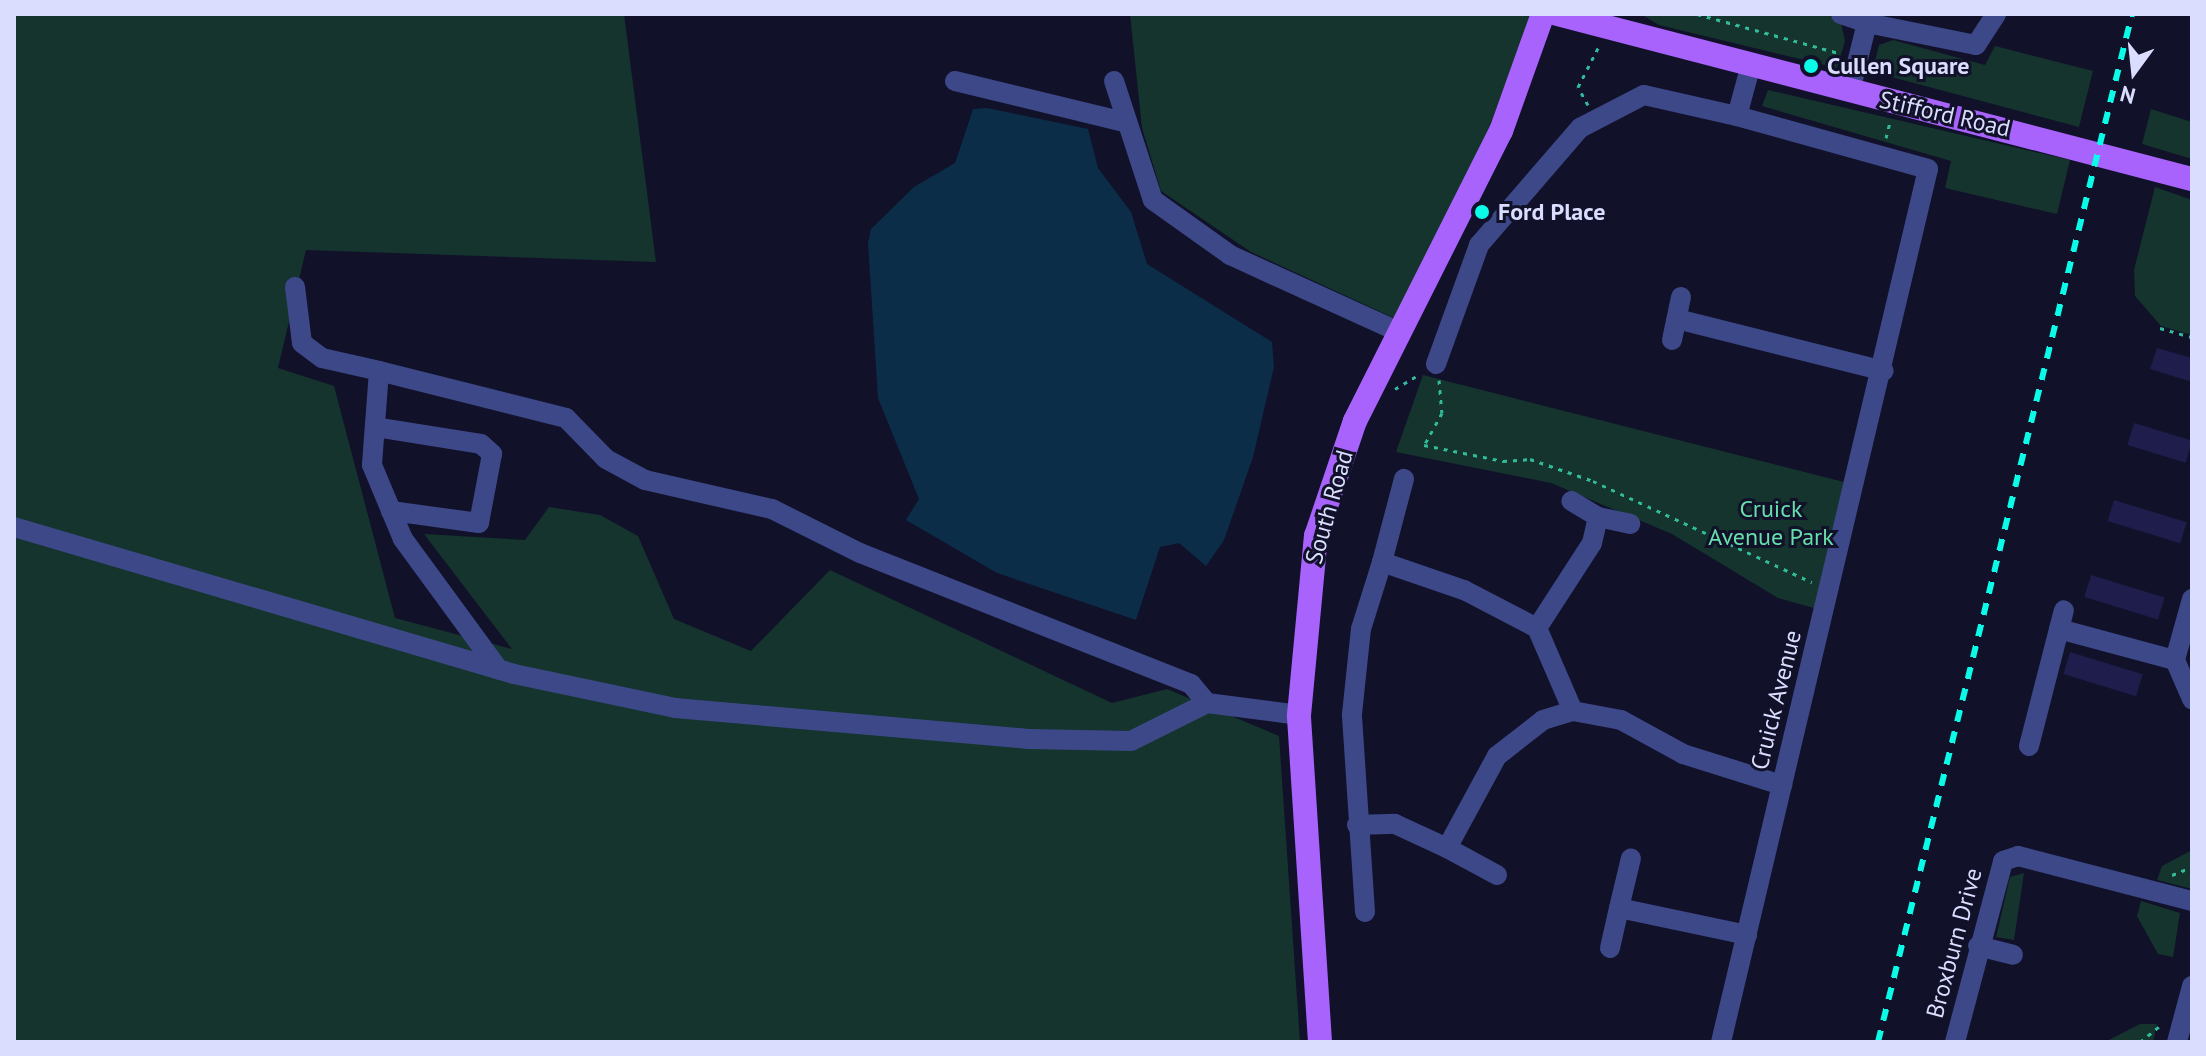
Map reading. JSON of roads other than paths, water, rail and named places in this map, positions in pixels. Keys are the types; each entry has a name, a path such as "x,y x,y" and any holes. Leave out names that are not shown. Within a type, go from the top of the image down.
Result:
{"main road":[{"name":"South Road","path":"1320,1042 1299,715 1316,536 1355,421 1501,131 1543,14"},
{"name":"Stifford Road","path":"1557,14 1610,21 1690,52 2064,141 2192,179"}],"street":[{"path":"1841,14 1867,23 1976,45 1996,14"},
{"path":"1850,91 1867,23"},
{"path":"1436,364 1479,245 1594,115 1644,95 1737,116 1750,68"},
{"path":"955,81 1124,122"},
{"path":"1114,81 1143,186 1181,224 1230,255 1401,333"},
{"name":"Cruick Avenue","path":"1721,1042 1884,371 1928,169 1737,116"},
{"path":"295,287 302,343 322,358 566,418 598,453 645,480 772,509 860,553 1191,684 1207,703"},
{"path":"1672,340 1681,297"},
{"path":"1677,319 1884,371"},
{"path":"379,371 372,465 403,539 499,670"},
{"path":"375,427 481,444 492,454 479,523 391,511"},
{"path":"1365,912 1352,714 1361,629 1404,479"},
{"path":"1571,501 1598,517 1630,524"},
{"path":"1537,628 1576,574 1598,517"},
{"path":"14,527 499,670 675,708 1029,739 1131,741 1207,703 1299,715"},
{"path":"1382,562 1464,590 1537,628 1573,711"},
{"path":"2192,599 2175,660 2192,699"},
{"path":"2029,746 2062,619 2175,660"},
{"path":"1447,848 1497,756 1543,720 1573,711 1621,720 1683,754 1782,785"},
{"path":"1357,825 1395,824 1497,875"},
{"name":"Broxburn Drive","path":"1955,1042 1995,874 2003,861 2018,856 2192,901"},
{"path":"1610,948 1631,858"},
{"path":"1619,908 1747,935"},
{"path":"1978,946 2013,955"},
{"path":"2177,1042 2192,986"}],"water":[{"path":"987,108 1088,129 1098,168 1131,212 1147,264 1272,342 1274,367 1253,457 1224,540 1206,566 1179,543 1160,547 1136,620 997,573 906,520 919,499 878,398 868,243 871,229 914,187 955,163 973,109"}],"railway":[{"path":"1878,1042 2132,14"}],"place":[{"name":"Cullen Square","path":"1811,66"},
{"name":"Ford Place","path":"1482,212"}],"park label":[{"name":"Cruick Avenue Park","path":"1771,523"}]}
